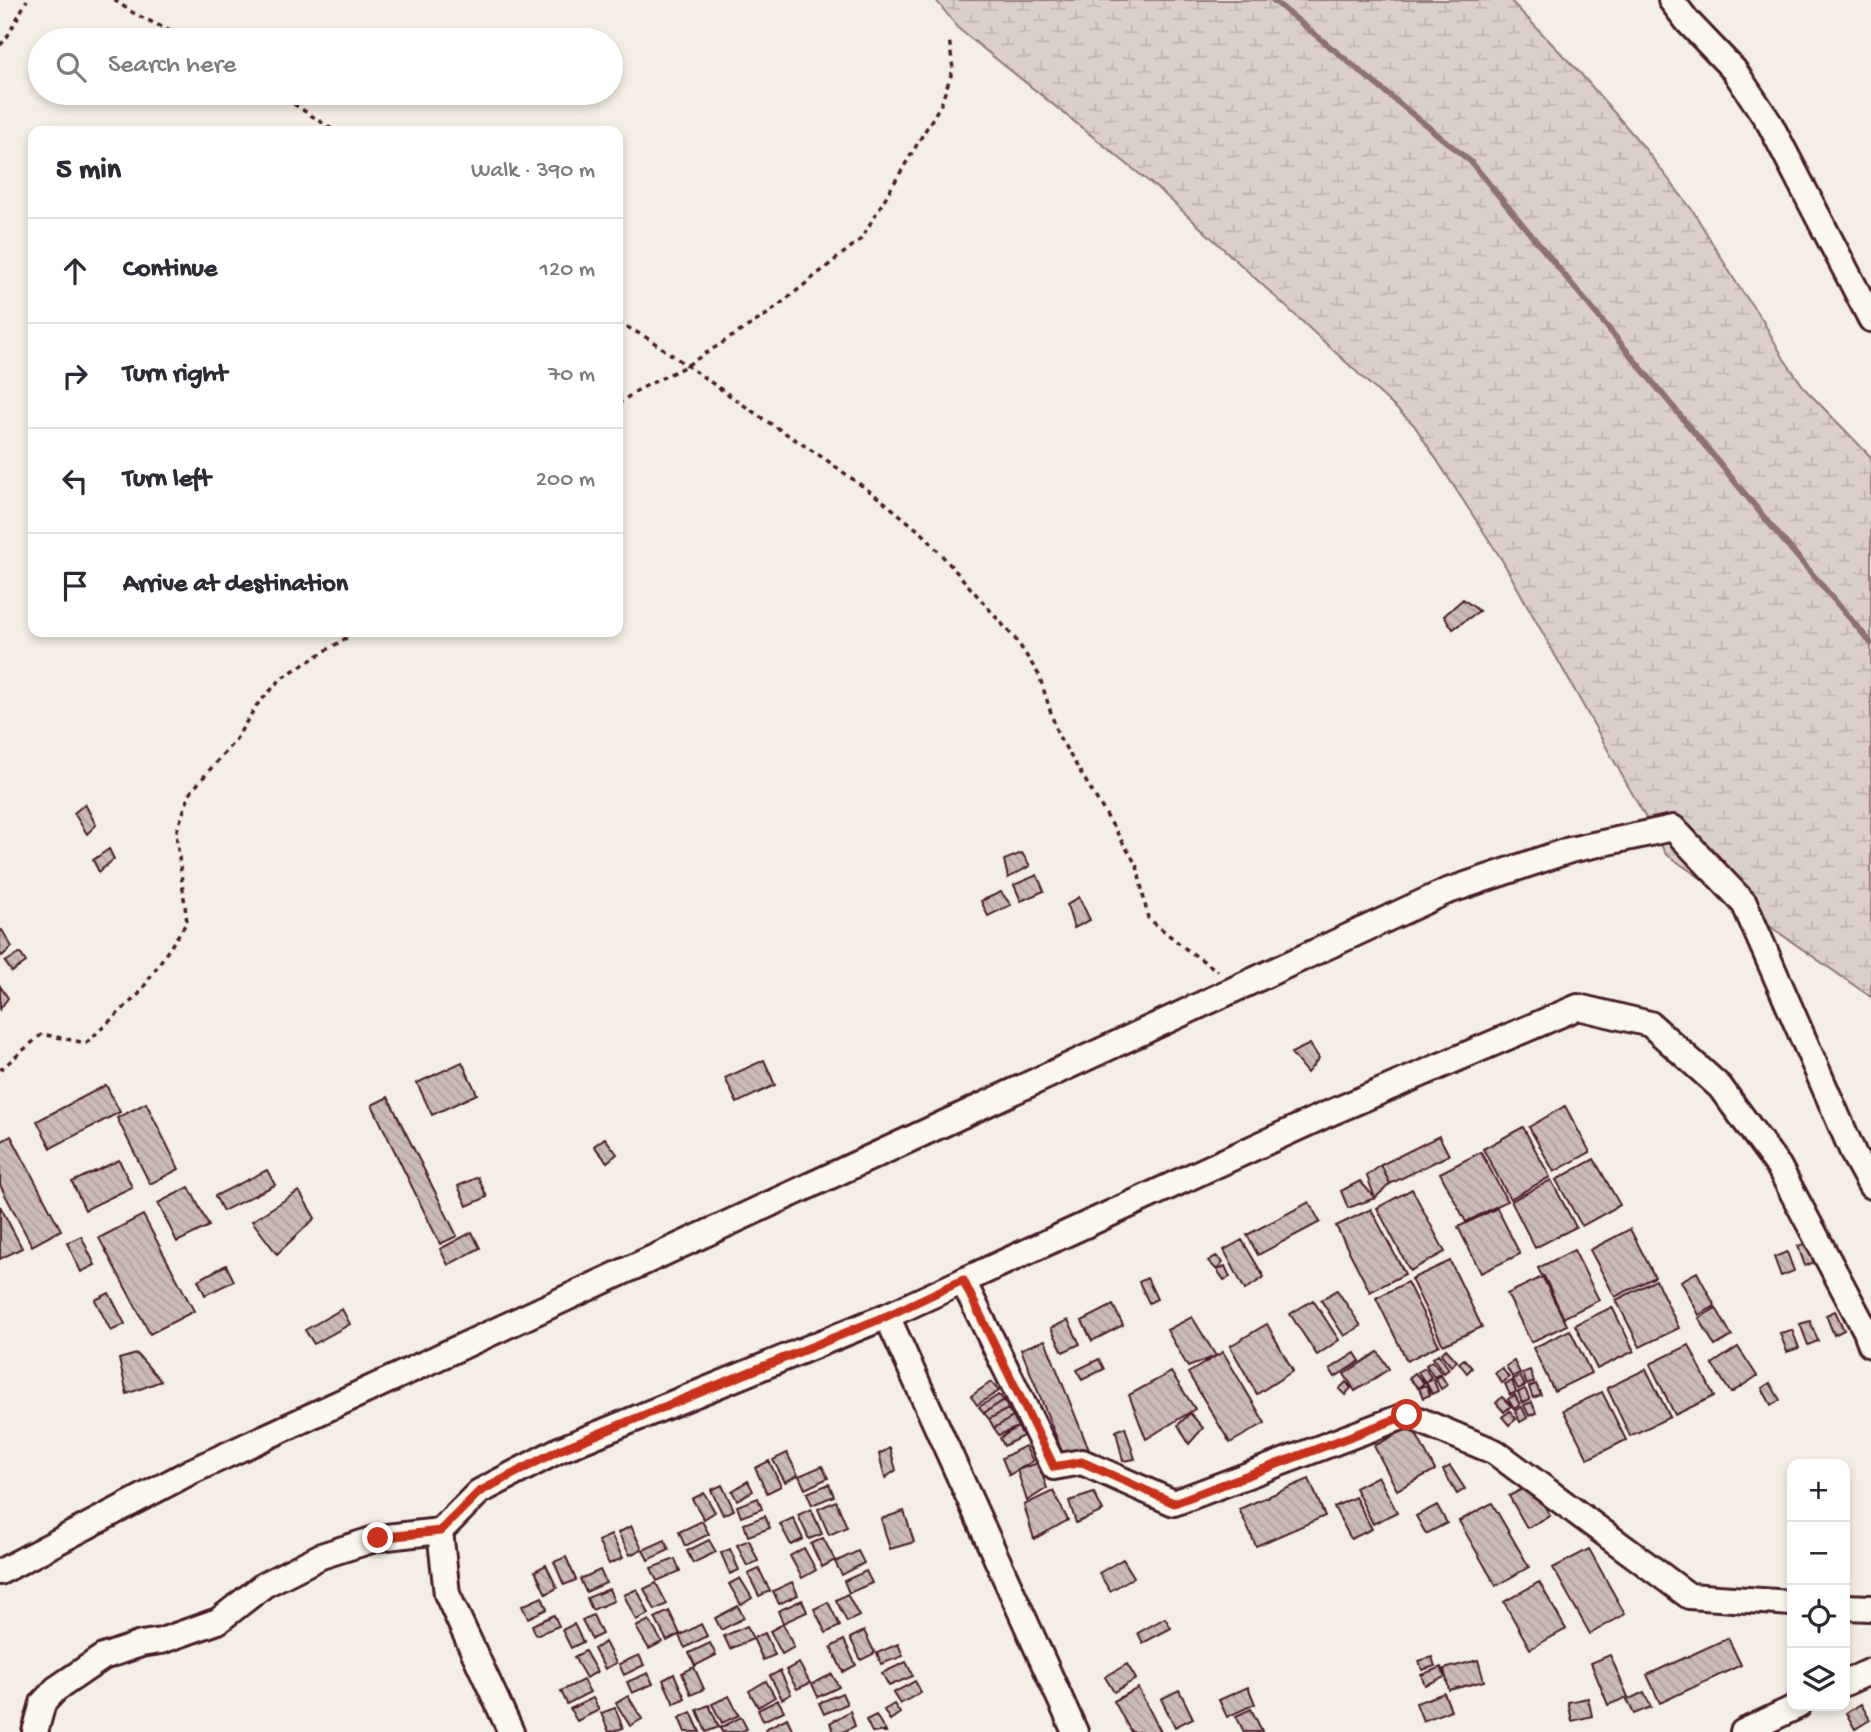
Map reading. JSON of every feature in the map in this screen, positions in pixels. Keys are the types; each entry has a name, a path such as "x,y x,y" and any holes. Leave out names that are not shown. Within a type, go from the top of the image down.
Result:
{"street":[{"path":"1671,0 1734,70 1770,124 1871,319"},
{"path":"0,1572 190,1472 1445,892 1570,850 1673,828 1744,904 1855,1157 1871,1186"},
{"path":"35,1732 43,1703 56,1689 103,1657 218,1621 264,1585 321,1556 378,1538 440,1531 479,1492 559,1450 887,1316 1323,1116 1578,1007 1650,1024 1720,1087 1779,1167 1871,1345"},
{"path":"963,1280 1054,1467 1082,1462 1174,1503 1407,1415 1495,1452 1689,1596 1787,1603"},
{"path":"887,1316 1075,1732"},
{"path":"440,1531 447,1594 511,1732"},
{"path":"1850,1607 1871,1608"},
{"path":"1850,1681 1871,1671"},
{"path":"1743,1732 1787,1711"}],"path":[{"path":"0,45 27,0"},
{"path":"114,0 165,28"},
{"path":"623,400 686,366 769,313 861,239 941,104 953,69 949,38"},
{"path":"295,105 327,126"},
{"path":"623,325 649,339 864,487 924,535 1017,641 1039,675 1058,735 1137,866 1148,918 1240,987"},
{"path":"0,1069 42,1034 86,1043 139,993 187,922 176,833 190,793 236,739 256,706 283,677 348,637"}],"green space":[{"path":"936,0 1510,0 1581,74 1642,145 1693,211 1806,390 1871,457 1871,997 1666,854 1502,560 1414,425 1163,193 959,29"}],"building":[{"path":"1463,599 1479,611 1453,629 1444,616"},
{"path":"85,804 96,825 87,834 74,813"},
{"path":"109,849 114,859 99,872 93,860"},
{"path":"1022,853 1030,866 1008,878 1004,860"},
{"path":"1037,875 1044,891 1021,901 1014,885"},
{"path":"1001,892 1011,905 988,916 981,901"},
{"path":"1079,897 1090,920 1074,928 1067,905"},
{"path":"2,930 12,947 2,956 0,932"},
{"path":"20,953 26,962 12,972 5,962"},
{"path":"0,986 8,998 0,1009"},
{"path":"1310,1044 1319,1058 1307,1073 1291,1053"},
{"path":"764,1060 775,1085 737,1103 725,1078"},
{"path":"462,1062 477,1094 432,1115 417,1083"},
{"path":"106,1085 120,1112 51,1148 37,1121"},
{"path":"388,1097 457,1236 440,1244 372,1105"},
{"path":"146,1103 179,1169 150,1184 117,1118"},
{"path":"1565,1106 1590,1152 1554,1172 1529,1127"},
{"path":"1523,1127 1550,1177 1510,1199 1483,1149"},
{"path":"11,1136 61,1230 32,1246 0,1185 0,1142"},
{"path":"1439,1136 1449,1155 1390,1184 1381,1165"},
{"path":"605,1138 617,1154 607,1162 594,1146"},
{"path":"1481,1152 1507,1201 1466,1222 1440,1173"},
{"path":"1594,1159 1620,1205 1582,1226 1556,1180"},
{"path":"119,1160 132,1187 85,1210 72,1182"},
{"path":"1381,1165 1390,1184 1375,1198 1367,1176"},
{"path":"267,1170 275,1185 223,1211 215,1196"},
{"path":"478,1177 487,1197 467,1206 458,1186"},
{"path":"1551,1180 1576,1227 1535,1248 1511,1201"},
{"path":"1360,1181 1375,1198 1348,1208 1341,1191"},
{"path":"189,1187 209,1226 177,1242 158,1203"},
{"path":"1412,1189 1445,1252 1410,1271 1377,1208"},
{"path":"299,1191 315,1218 277,1254 252,1221"},
{"path":"1309,1202 1320,1222 1258,1255 1247,1235"},
{"path":"0,1206 22,1248 0,1259"},
{"path":"1497,1208 1520,1254 1481,1273 1458,1227"},
{"path":"1371,1209 1405,1274 1370,1292 1336,1226"},
{"path":"143,1215 194,1311 150,1334 99,1238"},
{"path":"1630,1229 1655,1277 1615,1297 1590,1250"},
{"path":"472,1232 480,1248 448,1265 440,1249"},
{"path":"81,1236 95,1265 81,1272 67,1243"},
{"path":"1242,1240 1264,1277 1245,1290 1224,1250"},
{"path":"1809,1242 1817,1261 1805,1266 1798,1246"},
{"path":"1574,1250 1599,1300 1563,1318 1538,1268"},
{"path":"1787,1252 1794,1271 1781,1276 1774,1257"},
{"path":"1216,1256 1223,1262 1217,1270 1208,1261"},
{"path":"1450,1261 1482,1327 1443,1345 1411,1279"},
{"path":"226,1265 234,1281 205,1295 198,1280"},
{"path":"1225,1266 1230,1277 1224,1280 1217,1270"},
{"path":"1697,1272 1715,1306 1699,1315 1681,1281"},
{"path":"1544,1276 1567,1325 1531,1342 1507,1294"},
{"path":"1147,1278 1157,1299 1149,1303 1139,1282"},
{"path":"1656,1280 1679,1328 1640,1347 1616,1300"},
{"path":"1407,1282 1439,1345 1407,1361 1376,1298"},
{"path":"1337,1290 1361,1326 1344,1336 1321,1300"},
{"path":"109,1293 125,1324 111,1331 95,1300"},
{"path":"1313,1300 1339,1340 1317,1355 1290,1314"},
{"path":"1113,1305 1123,1325 1092,1341 1082,1321"},
{"path":"1612,1307 1634,1351 1597,1369 1575,1325"},
{"path":"1716,1308 1732,1336 1715,1346 1699,1318"},
{"path":"342,1309 350,1324 314,1344 305,1330"},
{"path":"1835,1311 1844,1330 1834,1335 1826,1315"},
{"path":"1192,1317 1216,1356 1188,1367 1167,1330"},
{"path":"1068,1320 1080,1344 1063,1352 1051,1328"},
{"path":"1810,1321 1818,1341 1808,1345 1800,1324"},
{"path":"1267,1324 1293,1371 1257,1394 1230,1346"},
{"path":"1570,1330 1591,1373 1554,1391 1533,1348"},
{"path":"1792,1330 1799,1348 1787,1352 1780,1333"},
{"path":"1045,1340 1089,1450 1065,1459 1021,1349"},
{"path":"1689,1345 1714,1396 1675,1415 1650,1364"},
{"path":"1738,1347 1757,1376 1731,1393 1712,1364"},
{"path":"1446,1349 1457,1361 1451,1366 1441,1354"},
{"path":"1223,1352 1265,1423 1230,1443 1188,1373"},
{"path":"1378,1352 1389,1369 1355,1391 1344,1374"},
{"path":"1355,1353 1360,1361 1335,1377 1330,1369"},
{"path":"137,1354 161,1381 127,1394 119,1359"},
{"path":"1438,1354 1449,1369 1444,1373 1433,1358"},
{"path":"1099,1359 1104,1369 1082,1380 1077,1370"},
{"path":"1464,1359 1472,1368 1467,1373 1459,1363"},
{"path":"1432,1361 1441,1373 1434,1377 1426,1365"},
{"path":"1514,1361 1520,1373 1512,1377 1506,1366"},
{"path":"1425,1368 1431,1377 1425,1382 1418,1372"},
{"path":"1502,1368 1509,1378 1502,1383 1495,1373"},
{"path":"1646,1369 1670,1417 1630,1436 1607,1388"},
{"path":"1530,1370 1534,1382 1527,1385 1522,1373"},
{"path":"1171,1372 1195,1409 1146,1439 1129,1395"},
{"path":"1415,1373 1424,1383 1418,1388 1409,1378"},
{"path":"1441,1375 1447,1385 1441,1389 1435,1378"},
{"path":"1520,1376 1525,1386 1518,1389 1513,1379"},
{"path":"1433,1379 1438,1391 1432,1394 1426,1382"},
{"path":"1512,1381 1516,1392 1510,1395 1505,1384"},
{"path":"991,1382 999,1391 977,1405 971,1396"},
{"path":"1346,1382 1351,1388 1345,1395 1339,1389"},
{"path":"1770,1383 1780,1400 1771,1405 1762,1388"},
{"path":"1536,1384 1541,1395 1533,1398 1529,1387"},
{"path":"1426,1385 1430,1395 1423,1398 1419,1388"},
{"path":"1525,1389 1530,1400 1522,1403 1518,1392"},
{"path":"1602,1392 1626,1440 1588,1459 1563,1410"},
{"path":"999,1395 1004,1400 984,1413 979,1407"},
{"path":"1515,1395 1520,1405 1514,1409 1508,1399"},
{"path":"1502,1397 1511,1406 1504,1412 1496,1403"},
{"path":"1004,1400 1008,1409 989,1419 984,1413"},
{"path":"1532,1402 1536,1413 1529,1416 1524,1405"},
{"path":"1522,1407 1527,1418 1520,1422 1515,1411"},
{"path":"1008,1409 1013,1417 994,1428 989,1419"},
{"path":"1510,1411 1516,1419 1509,1425 1502,1417"},
{"path":"1190,1413 1203,1428 1189,1444 1178,1425"},
{"path":"1013,1417 1018,1427 999,1435 994,1428"},
{"path":"1412,1426 1435,1470 1397,1490 1374,1446"},
{"path":"1018,1427 1023,1436 1004,1446 1000,1438"},
{"path":"1125,1427 1135,1459 1123,1461 1116,1431"},
{"path":"1025,1446 1033,1461 1009,1475 1002,1458"},
{"path":"890,1448 896,1470 885,1478 879,1454"},
{"path":"787,1453 798,1475 785,1482 773,1460"},
{"path":"769,1461 781,1486 767,1493 755,1468"},
{"path":"1038,1463 1047,1488 1027,1501 1017,1470"},
{"path":"822,1466 828,1478 805,1489 799,1476"},
{"path":"1450,1466 1465,1489 1457,1494 1443,1470"},
{"path":"1378,1476 1397,1512 1373,1524 1355,1488"},
{"path":"1309,1479 1325,1516 1256,1546 1239,1509"},
{"path":"748,1481 753,1491 737,1500 732,1491"},
{"path":"829,1484 834,1496 812,1505 807,1493"},
{"path":"1532,1484 1550,1516 1527,1528 1509,1496"},
{"path":"722,1485 734,1510 723,1515 711,1490"},
{"path":"1053,1491 1068,1520 1034,1539 1024,1505"},
{"path":"704,1493 715,1512 704,1519 692,1499"},
{"path":"1094,1493 1103,1511 1076,1523 1069,1501"},
{"path":"1355,1497 1372,1529 1351,1539 1334,1507"},
{"path":"758,1498 762,1509 741,1517 737,1506"},
{"path":"836,1501 847,1527 829,1535 818,1509"},
{"path":"1492,1503 1529,1567 1496,1586 1459,1521"},
{"path":"1437,1505 1447,1523 1426,1534 1416,1516"},
{"path":"811,1509 822,1534 809,1539 798,1515"},
{"path":"904,1511 914,1542 890,1549 881,1519"},
{"path":"765,1516 770,1528 748,1536 744,1524"},
{"path":"793,1518 803,1539 791,1545 780,1524"},
{"path":"702,1521 709,1534 685,1546 679,1532"},
{"path":"631,1526 642,1549 630,1555 618,1533"},
{"path":"611,1535 623,1558 609,1564 598,1541"},
{"path":"823,1538 835,1560 822,1567 811,1544"},
{"path":"665,1540 669,1550 648,1560 643,1550"},
{"path":"709,1540 716,1552 693,1563 687,1551"},
{"path":"749,1540 758,1561 747,1566 737,1545"},
{"path":"804,1548 816,1570 802,1578 790,1556"},
{"path":"730,1549 739,1570 730,1574 721,1553"},
{"path":"1589,1549 1625,1614 1590,1634 1553,1568"},
{"path":"858,1551 864,1563 842,1575 835,1562"},
{"path":"566,1557 576,1580 564,1585 554,1562"},
{"path":"675,1559 680,1571 657,1581 651,1568"},
{"path":"1123,1559 1134,1577 1110,1591 1099,1573"},
{"path":"546,1565 557,1588 546,1594 535,1571"},
{"path":"759,1569 770,1591 759,1596 748,1574"},
{"path":"600,1570 606,1583 586,1592 580,1579"},
{"path":"866,1571 872,1583 849,1593 844,1581"},
{"path":"740,1578 752,1598 741,1605 729,1584"},
{"path":"792,1582 798,1595 779,1604 773,1591"},
{"path":"1539,1582 1566,1629 1530,1649 1504,1602"},
{"path":"656,1583 667,1604 655,1610 644,1589"},
{"path":"609,1589 614,1601 592,1610 587,1598"},
{"path":"637,1589 649,1614 636,1620 624,1595"},
{"path":"847,1594 859,1616 847,1622 836,1600"},
{"path":"542,1597 547,1609 528,1618 522,1606"},
{"path":"802,1600 807,1612 783,1623 778,1611"},
{"path":"828,1602 840,1626 826,1633 814,1609"},
{"path":"738,1606 744,1618 721,1630 715,1618"},
{"path":"669,1611 680,1634 667,1641 655,1618"},
{"path":"554,1615 559,1626 536,1635 532,1625"},
{"path":"593,1615 602,1634 592,1639 582,1620"},
{"path":"1165,1618 1171,1628 1143,1643 1138,1633"},
{"path":"649,1620 662,1642 649,1649 636,1627"},
{"path":"574,1624 583,1642 571,1648 562,1630"},
{"path":"701,1624 707,1636 685,1648 679,1636"},
{"path":"783,1624 794,1647 782,1654 770,1631"},
{"path":"747,1626 753,1639 730,1649 724,1636"},
{"path":"864,1631 875,1653 861,1660 850,1638"},
{"path":"765,1633 775,1655 763,1660 753,1638"},
{"path":"1728,1638 1741,1665 1660,1703 1647,1675"},
{"path":"844,1640 856,1665 843,1672 831,1647"},
{"path":"605,1642 616,1663 605,1669 594,1649"},
{"path":"710,1643 716,1655 695,1666 689,1653"},
{"path":"898,1644 903,1656 881,1664 877,1653"},
{"path":"585,1651 597,1672 586,1678 574,1657"},
{"path":"639,1655 644,1665 624,1675 619,1664"},
{"path":"1610,1655 1628,1697 1608,1705 1591,1663"},
{"path":"1432,1657 1435,1666 1422,1670 1419,1661"},
{"path":"1478,1660 1484,1681 1449,1690 1444,1669"},
{"path":"906,1662 913,1676 889,1686 882,1673"},
{"path":"799,1663 810,1683 797,1689 786,1670"},
{"path":"1127,1664 1136,1679 1114,1692 1105,1677"},
{"path":"694,1667 704,1689 691,1695 682,1673"},
{"path":"1441,1667 1445,1677 1425,1685 1421,1675"},
{"path":"780,1671 791,1694 782,1699 770,1676"},
{"path":"648,1673 653,1684 632,1693 627,1682"},
{"path":"674,1674 685,1698 674,1704 663,1680"},
{"path":"832,1674 839,1687 818,1697 812,1684"},
{"path":"583,1680 590,1692 567,1704 561,1691"},
{"path":"766,1681 775,1697 758,1707 749,1691"},
{"path":"915,1681 921,1692 900,1704 893,1693"},
{"path":"1248,1687 1255,1704 1227,1717 1219,1700"},
{"path":"1138,1688 1161,1732 1131,1732 1114,1701"},
{"path":"1179,1690 1193,1718 1175,1727 1161,1699"},
{"path":"1644,1692 1651,1707 1634,1714 1627,1700"},
{"path":"842,1693 847,1704 824,1714 819,1703"},
{"path":"1444,1693 1451,1710 1423,1721 1416,1703"},
{"path":"628,1696 642,1719 630,1726 616,1703"},
{"path":"729,1696 739,1715 722,1723 712,1704"},
{"path":"593,1698 599,1710 577,1721 570,1709"},
{"path":"1588,1698 1592,1716 1572,1721 1568,1702"},
{"path":"778,1700 784,1711 763,1721 758,1710"},
{"path":"894,1704 900,1713 890,1720 884,1710"},
{"path":"1861,1704 1870,1720 1855,1729 1846,1713"},
{"path":"709,1705 719,1727 706,1732 697,1710"},
{"path":"615,1708 623,1728 609,1732 601,1713"},
{"path":"1251,1709 1262,1731 1244,1732 1236,1716"},
{"path":"850,1711 855,1726 843,1732 834,1732 830,1723"},
{"path":"691,1712 700,1732 685,1732 679,1718"},
{"path":"876,1715 886,1732 872,1732 866,1720"},
{"path":"741,1717 747,1729 740,1732 722,1732 720,1728"},
{"path":"787,1718 793,1731 766,1732 765,1729"}],"waterway":[{"path":"1273,0 1471,162 1871,643"}],"route":[{"path":"378,1538 440,1531 479,1492 559,1450 887,1316 963,1280 1054,1467 1082,1462 1174,1503 1407,1415"}]}
